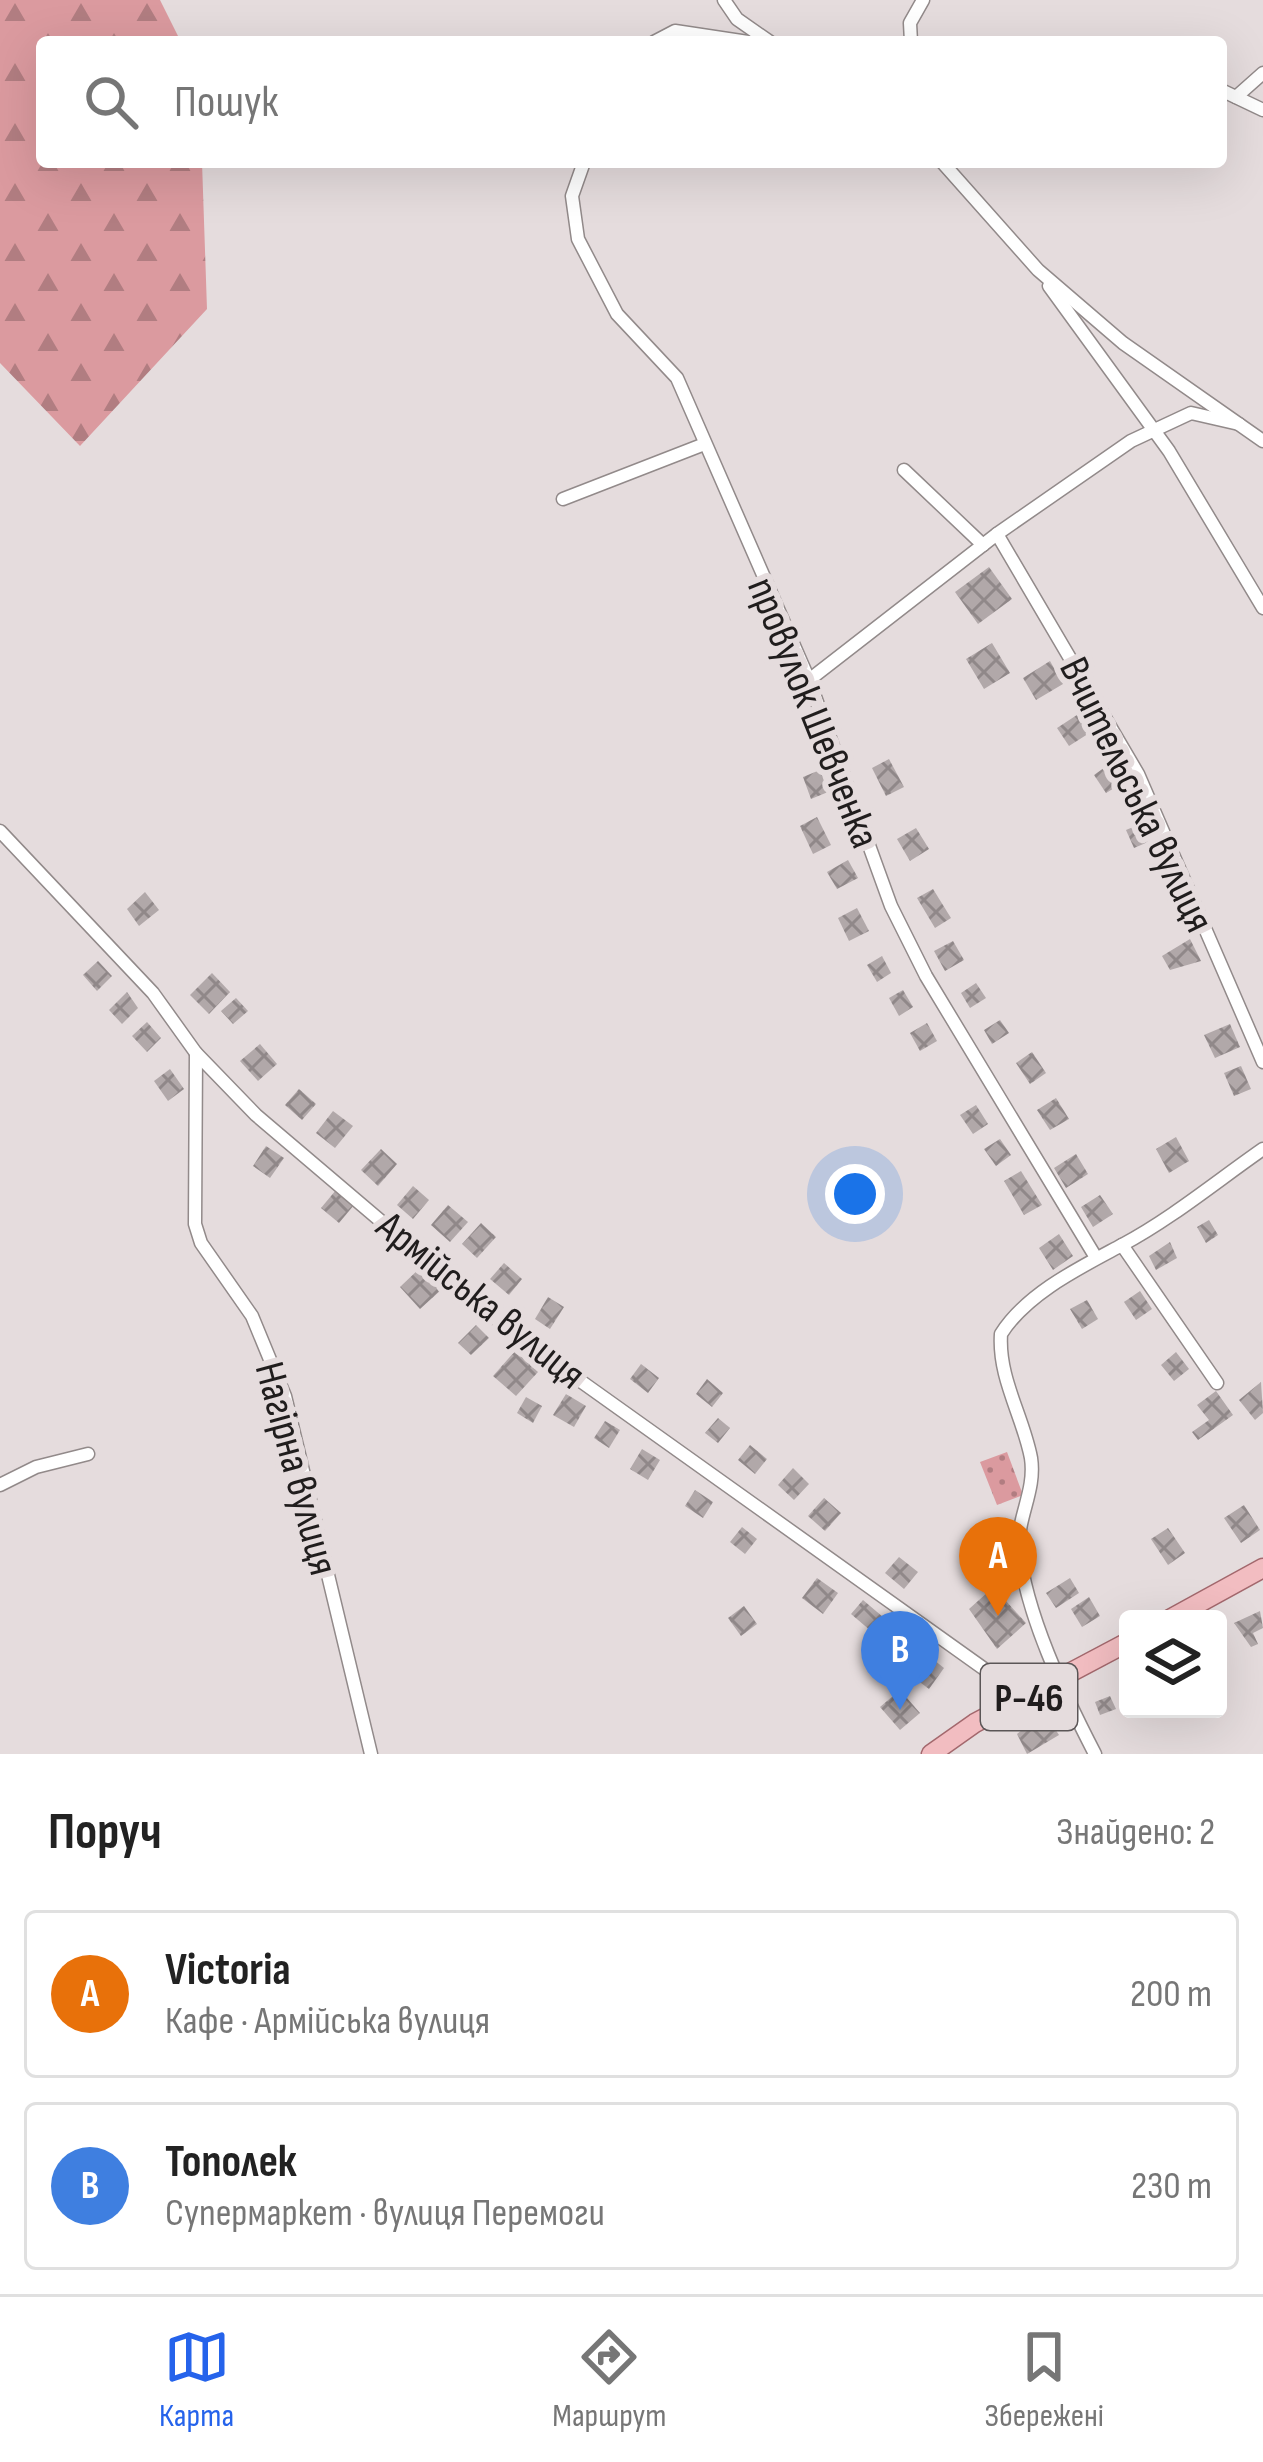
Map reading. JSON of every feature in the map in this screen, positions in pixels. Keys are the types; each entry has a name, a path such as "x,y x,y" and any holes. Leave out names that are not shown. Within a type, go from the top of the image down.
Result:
{"main road":[{"path":"1186,1610 1263,1568"},
{"name":"Р-46","path":"931,1754 1119,1647"}],"street":[{"path":"724,0 736,20 761,36"},
{"path":"911,36 910,22 923,0"},
{"path":"667,36 675,32 704,36"},
{"path":"1236,97 1263,73"},
{"path":"1227,93 1263,110"},
{"name":"провулок Шевченка","path":"582,168 572,196 571,217 578,239 617,314 677,378 702,445 809,680 899,924 1095,1256"},
{"path":"947,168 1038,270 1151,430 1263,608"},
{"path":"1038,270 1123,343 1263,441"},
{"path":"809,680 997,534 1151,430 1191,413 1239,424"},
{"path":"563,499 702,445"},
{"path":"904,470 983,545"},
{"name":"Вчительська вулиця","path":"997,534 1138,774 1263,1063"},
{"name":"Армійська вулиця","path":"0,831 153,993 196,1053 256,1115 509,1330 1025,1699"},
{"name":"Нагірна вулиця","path":"196,1053 195,1224 201,1243 253,1316 284,1396 371,1754"},
{"path":"1095,1754 1059,1680 1022,1567 1018,1543 1034,1479 1003,1366 1001,1334 1026,1307 1095,1256 1123,1245 1263,1149"},
{"path":"1123,1245 1216,1383"},
{"path":"0,1486 36,1467 88,1454"}],"green space":[{"path":"0,0 160,0 178,36 36,36 36,168 202,168 207,309 80,446 0,363"},
{"path":"1007,1452 1023,1495 997,1505 980,1462"}],"building":[{"path":"989,567 1012,599 978,624 955,592"},
{"path":"992,643 1010,673 984,689 966,659"},
{"path":"1050,661 1063,684 1036,700 1023,678"},
{"path":"1080,713 1091,732 1069,746 1057,728"},
{"path":"889,759 904,787 886,796 872,768"},
{"path":"1108,765 1121,784 1106,793 1094,775"},
{"path":"820,770 828,792 811,799 803,777"},
{"path":"817,817 831,845 813,854 800,826"},
{"path":"1140,824 1148,842 1134,848 1126,830"},
{"path":"916,828 929,849 910,861 897,839"},
{"path":"848,860 858,878 837,889 827,872"},
{"path":"933,889 951,918 935,928 917,898"},
{"path":"145,892 159,910 139,926 127,909"},
{"path":"857,908 869,931 849,941 838,918"},
{"path":"1190,939 1201,961 1170,970 1162,956"},
{"path":"953,941 964,960 945,971 934,951"},
{"path":"882,956 891,973 877,982 867,965"},
{"path":"98,961 112,976 97,991 83,975"},
{"path":"212,973 230,992 209,1014 190,995"},
{"path":"976,983 986,998 970,1008 961,993"},
{"path":"903,990 913,1007 899,1016 889,998"},
{"path":"127,992 138,1008 122,1024 109,1010"},
{"path":"236,998 248,1011 233,1024 221,1011"},
{"path":"1000,1020 1009,1033 992,1044 984,1030"},
{"path":"147,1022 161,1038 147,1052 132,1036"},
{"path":"927,1023 937,1041 920,1051 910,1033"},
{"path":"1230,1024 1240,1047 1215,1058 1204,1035"},
{"path":"260,1044 277,1064 258,1081 240,1061"},
{"path":"1032,1052 1046,1073 1030,1084 1016,1063"},
{"path":"1241,1066 1251,1089 1234,1096 1224,1073"},
{"path":"170,1069 184,1089 168,1101 154,1081"},
{"path":"299,1089 316,1104 302,1120 285,1105"},
{"path":"1056,1098 1069,1119 1050,1130 1037,1110"},
{"path":"976,1105 988,1124 973,1134 960,1115"},
{"path":"333,1111 353,1126 335,1148 316,1133"},
{"path":"1176,1137 1189,1161 1169,1173 1156,1149"},
{"path":"1000,1139 1011,1155 996,1166 984,1149"},
{"path":"266,1146 284,1158 270,1178 253,1166"},
{"path":"381,1149 397,1164 378,1186 361,1170"},
{"path":"1076,1154 1088,1174 1066,1188 1054,1168"},
{"path":"1021,1171 1042,1205 1024,1215 1004,1181"},
{"path":"413,1186 429,1200 413,1219 397,1205"},
{"path":"336,1190 354,1205 339,1223 321,1208"},
{"path":"1100,1195 1113,1214 1093,1227 1081,1207"},
{"path":"448,1205 468,1222 450,1242 431,1225"},
{"path":"1209,1220 1218,1235 1206,1243 1197,1227"},
{"path":"481,1223 496,1237 477,1258 462,1244"},
{"path":"1059,1234 1073,1256 1053,1270 1039,1248"},
{"path":"1170,1242 1177,1258 1156,1270 1149,1256"},
{"path":"504,1263 522,1279 509,1295 490,1279"},
{"path":"421,1267 441,1290 420,1309 400,1287"},
{"path":"1140,1291 1152,1309 1136,1320 1124,1302"},
{"path":"548,1297 564,1307 550,1329 535,1319"},
{"path":"1087,1300 1098,1319 1082,1329 1070,1309"},
{"path":"476,1325 489,1338 471,1355 458,1343"},
{"path":"515,1351 538,1372 516,1396 493,1376"},
{"path":"1176,1352 1189,1369 1174,1381 1161,1365"},
{"path":"641,1364 659,1378 648,1393 630,1379"},
{"path":"707,1379 723,1393 712,1407 696,1394"},
{"path":"1261,1382 1263,1413 1255,1420 1239,1400"},
{"path":"1216,1391 1233,1415 1198,1440 1192,1432 1209,1420 1197,1405"},
{"path":"566,1394 586,1406 574,1427 553,1415"},
{"path":"526,1397 542,1406 533,1423 517,1413"},
{"path":"718,1418 730,1428 718,1443 705,1433"},
{"path":"605,1421 620,1430 609,1448 594,1438"},
{"path":"750,1445 767,1459 755,1474 738,1460"},
{"path":"642,1449 660,1460 648,1480 630,1469"},
{"path":"793,1468 809,1484 794,1500 778,1485"},
{"path":"695,1490 713,1502 703,1518 685,1506"},
{"path":"824,1498 841,1513 825,1531 808,1516"},
{"path":"1244,1505 1260,1530 1241,1543 1224,1518"},
{"path":"742,1527 757,1539 745,1554 730,1542"},
{"path":"1168,1528 1185,1553 1168,1565 1151,1539"},
{"path":"899,1557 918,1572 904,1589 885,1573"},
{"path":"817,1578 838,1593 823,1614 802,1598"},
{"path":"1070,1578 1079,1593 1056,1608 1046,1593"},
{"path":"988,1592 1001,1606 1006,1601 1026,1623 997,1649 969,1609"},
{"path":"1089,1597 1100,1616 1082,1627 1071,1609"},
{"path":"863,1600 883,1617 871,1631 851,1614"},
{"path":"744,1606 757,1624 741,1636 728,1618"},
{"path":"1260,1611 1263,1628 1253,1633 1258,1644 1251,1647 1234,1623"},
{"path":"929,1656 944,1668 929,1689 913,1677"},
{"path":"900,1690 920,1713 900,1730 880,1707"},
{"path":"1110,1696 1116,1709 1100,1715 1095,1702"},
{"path":"1044,1712 1059,1735 1027,1754 1017,1734"}],"place":[{"name":"Victoria","path":"998,1616"},
{"name":"Тополек","path":"900,1710"}]}
